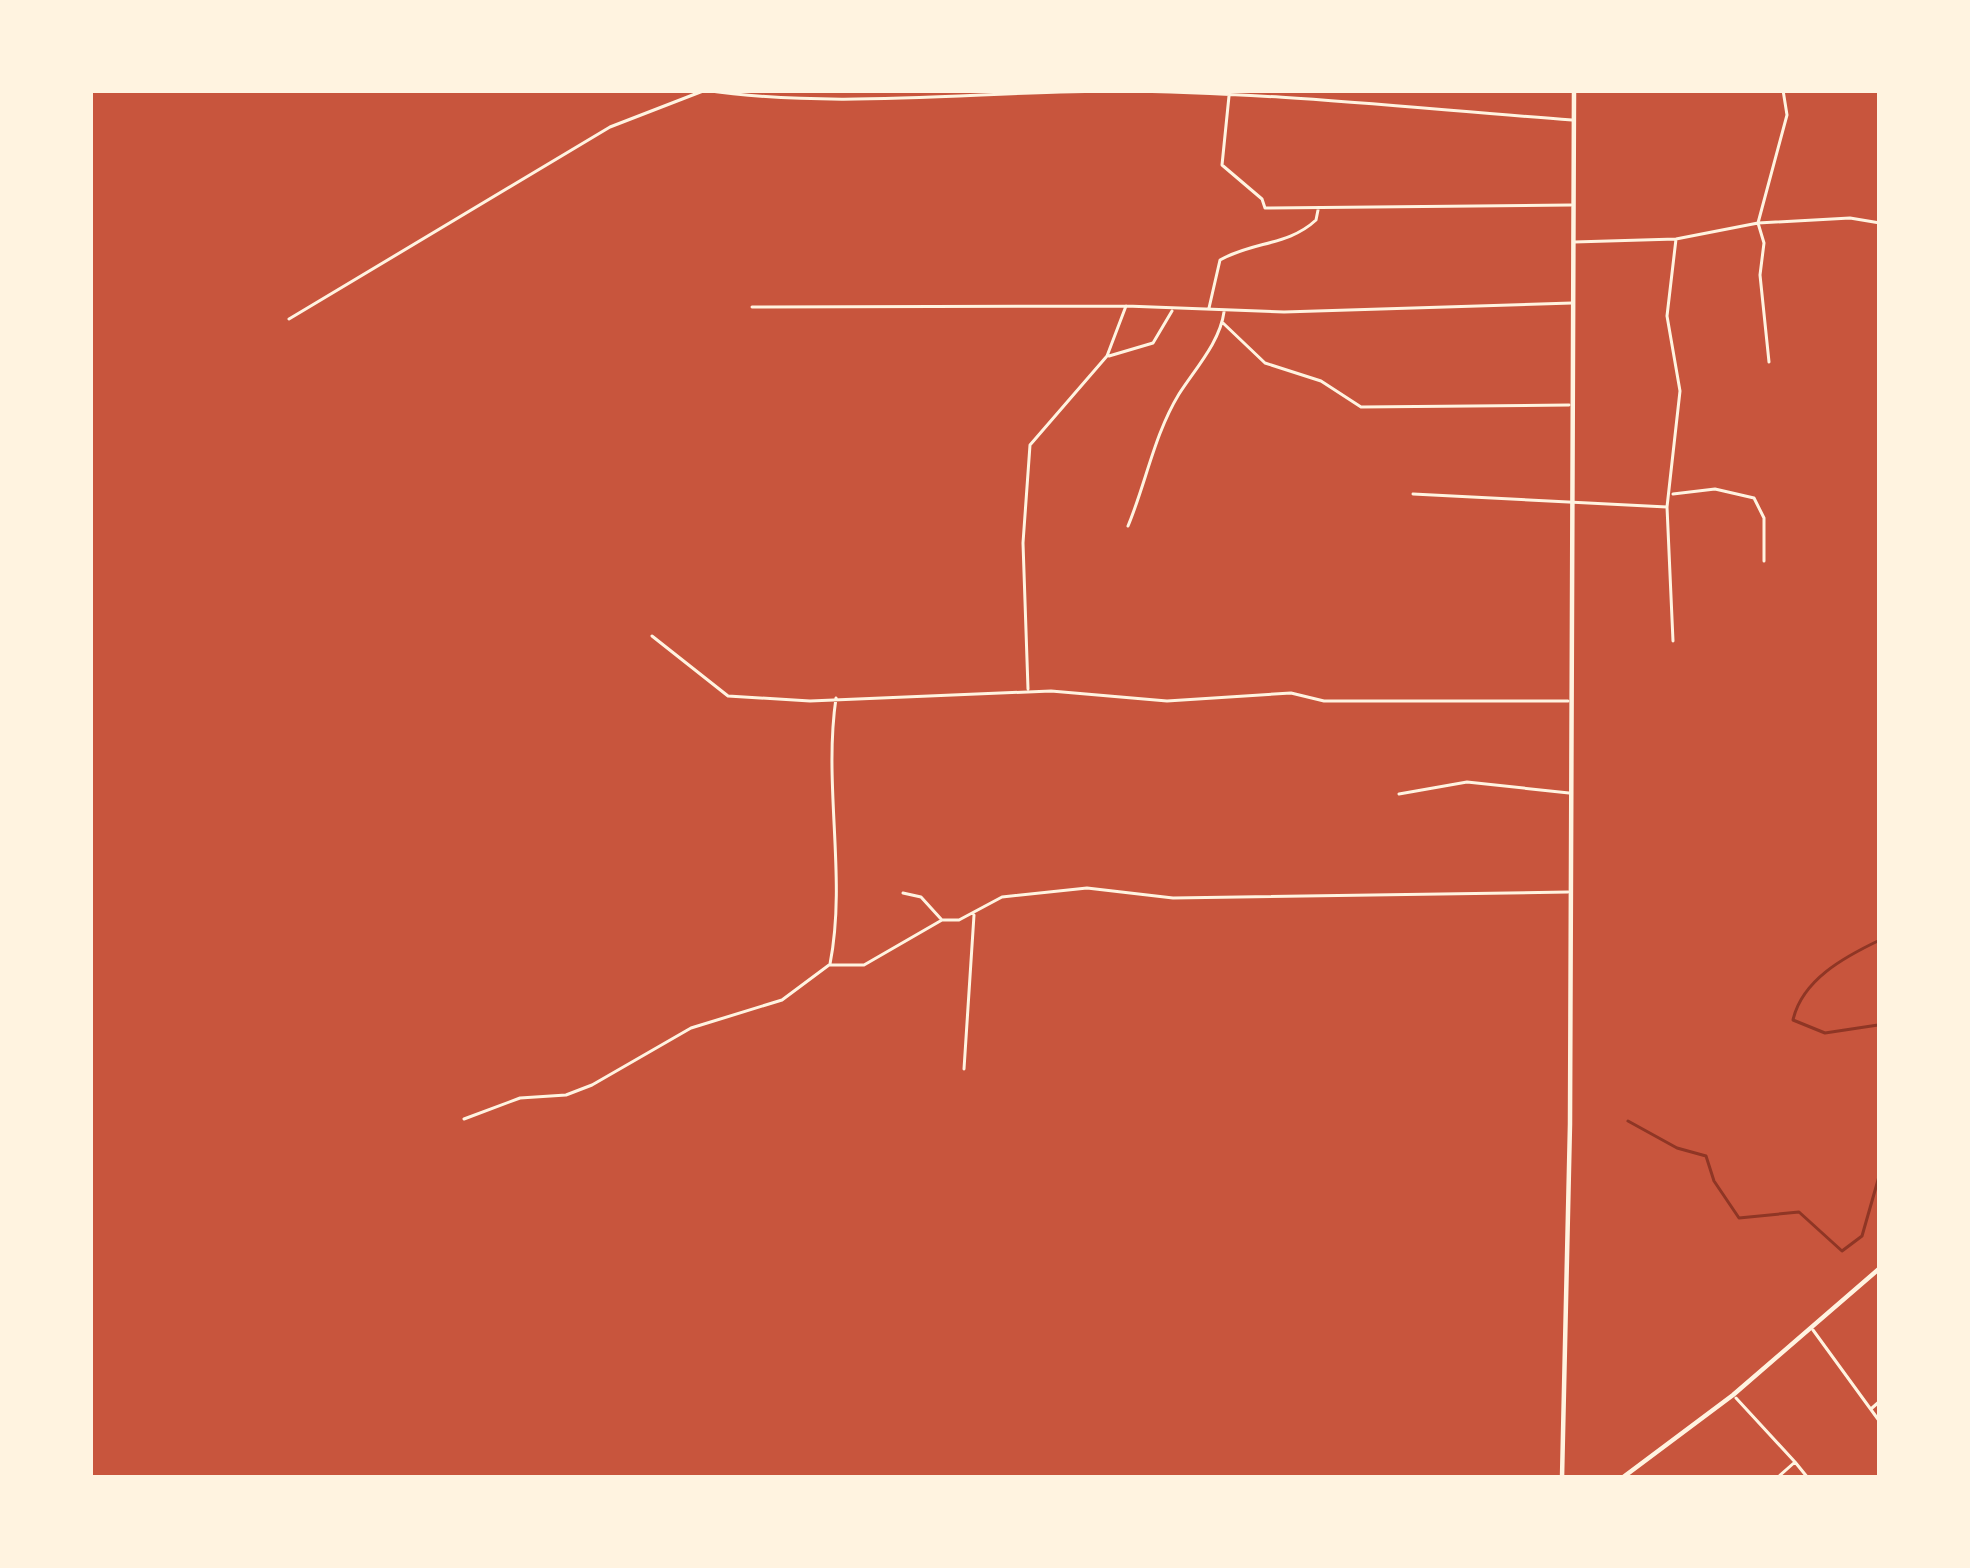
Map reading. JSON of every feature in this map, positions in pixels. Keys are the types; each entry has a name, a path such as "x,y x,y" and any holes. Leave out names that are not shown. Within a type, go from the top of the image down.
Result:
{"main road":[{"path":"1562,1478 1574,90"},
{"path":"1622,1478 1813,1330 1880,1268"}],"street":[{"path":"289,319 610,127 704,90 848,97 1209,93 1351,99 1574,120"},
{"path":"842,90 848,97"},
{"path":"1769,362 1760,274 1764,243 1758,223 1787,115 1783,90"},
{"path":"1229,96 1220,155 1225,172 1252,188 1265,208 1573,206"},
{"path":"1209,308 1220,260 1248,244 1289,242 1316,220 1318,208"},
{"path":"1573,243 1624,236 1676,239 1758,223 1850,218 1880,224"},
{"path":"1672,641 1667,507 1680,391 1666,316 1676,239"},
{"path":"752,307 1126,306 1172,311 1572,303"},
{"path":"1028,691 1023,543 1030,446 1107,356 1126,306"},
{"path":"1128,526 1150,454 1178,395 1223,323 1225,310"},
{"path":"1107,356 1153,343 1172,311"},
{"path":"1223,323 1265,363 1321,381 1360,407 1571,404"},
{"path":"1671,494 1715,489 1754,498 1763,518 1764,561"},
{"path":"1413,494 1475,501 1569,500 1667,507"},
{"path":"652,636 728,696 810,700 987,697 1028,691 1167,701 1291,693 1324,701 1572,701"},
{"path":"829,965 836,906 830,765 837,696"},
{"path":"1399,794 1467,782 1571,794"},
{"path":"464,1119 520,1098 566,1095 691,1028 782,1000 829,965 864,965 942,920 974,914 1002,896 1087,888 1173,898 1569,892"},
{"path":"903,893 921,897 942,920"},
{"path":"964,1070 974,914"},
{"path":"1813,1330 1880,1422"},
{"path":"1733,1395 1808,1478"},
{"path":"1871,1409 1880,1401"},
{"path":"1777,1478 1795,1462"}],"waterway":[{"path":"1880,940 1839,962 1815,982 1793,1020 1825,1033 1878,1025 1880,1029"},
{"path":"1628,1121 1677,1148 1706,1156 1714,1181 1739,1218 1799,1212 1842,1251 1862,1236 1880,1173"}]}
